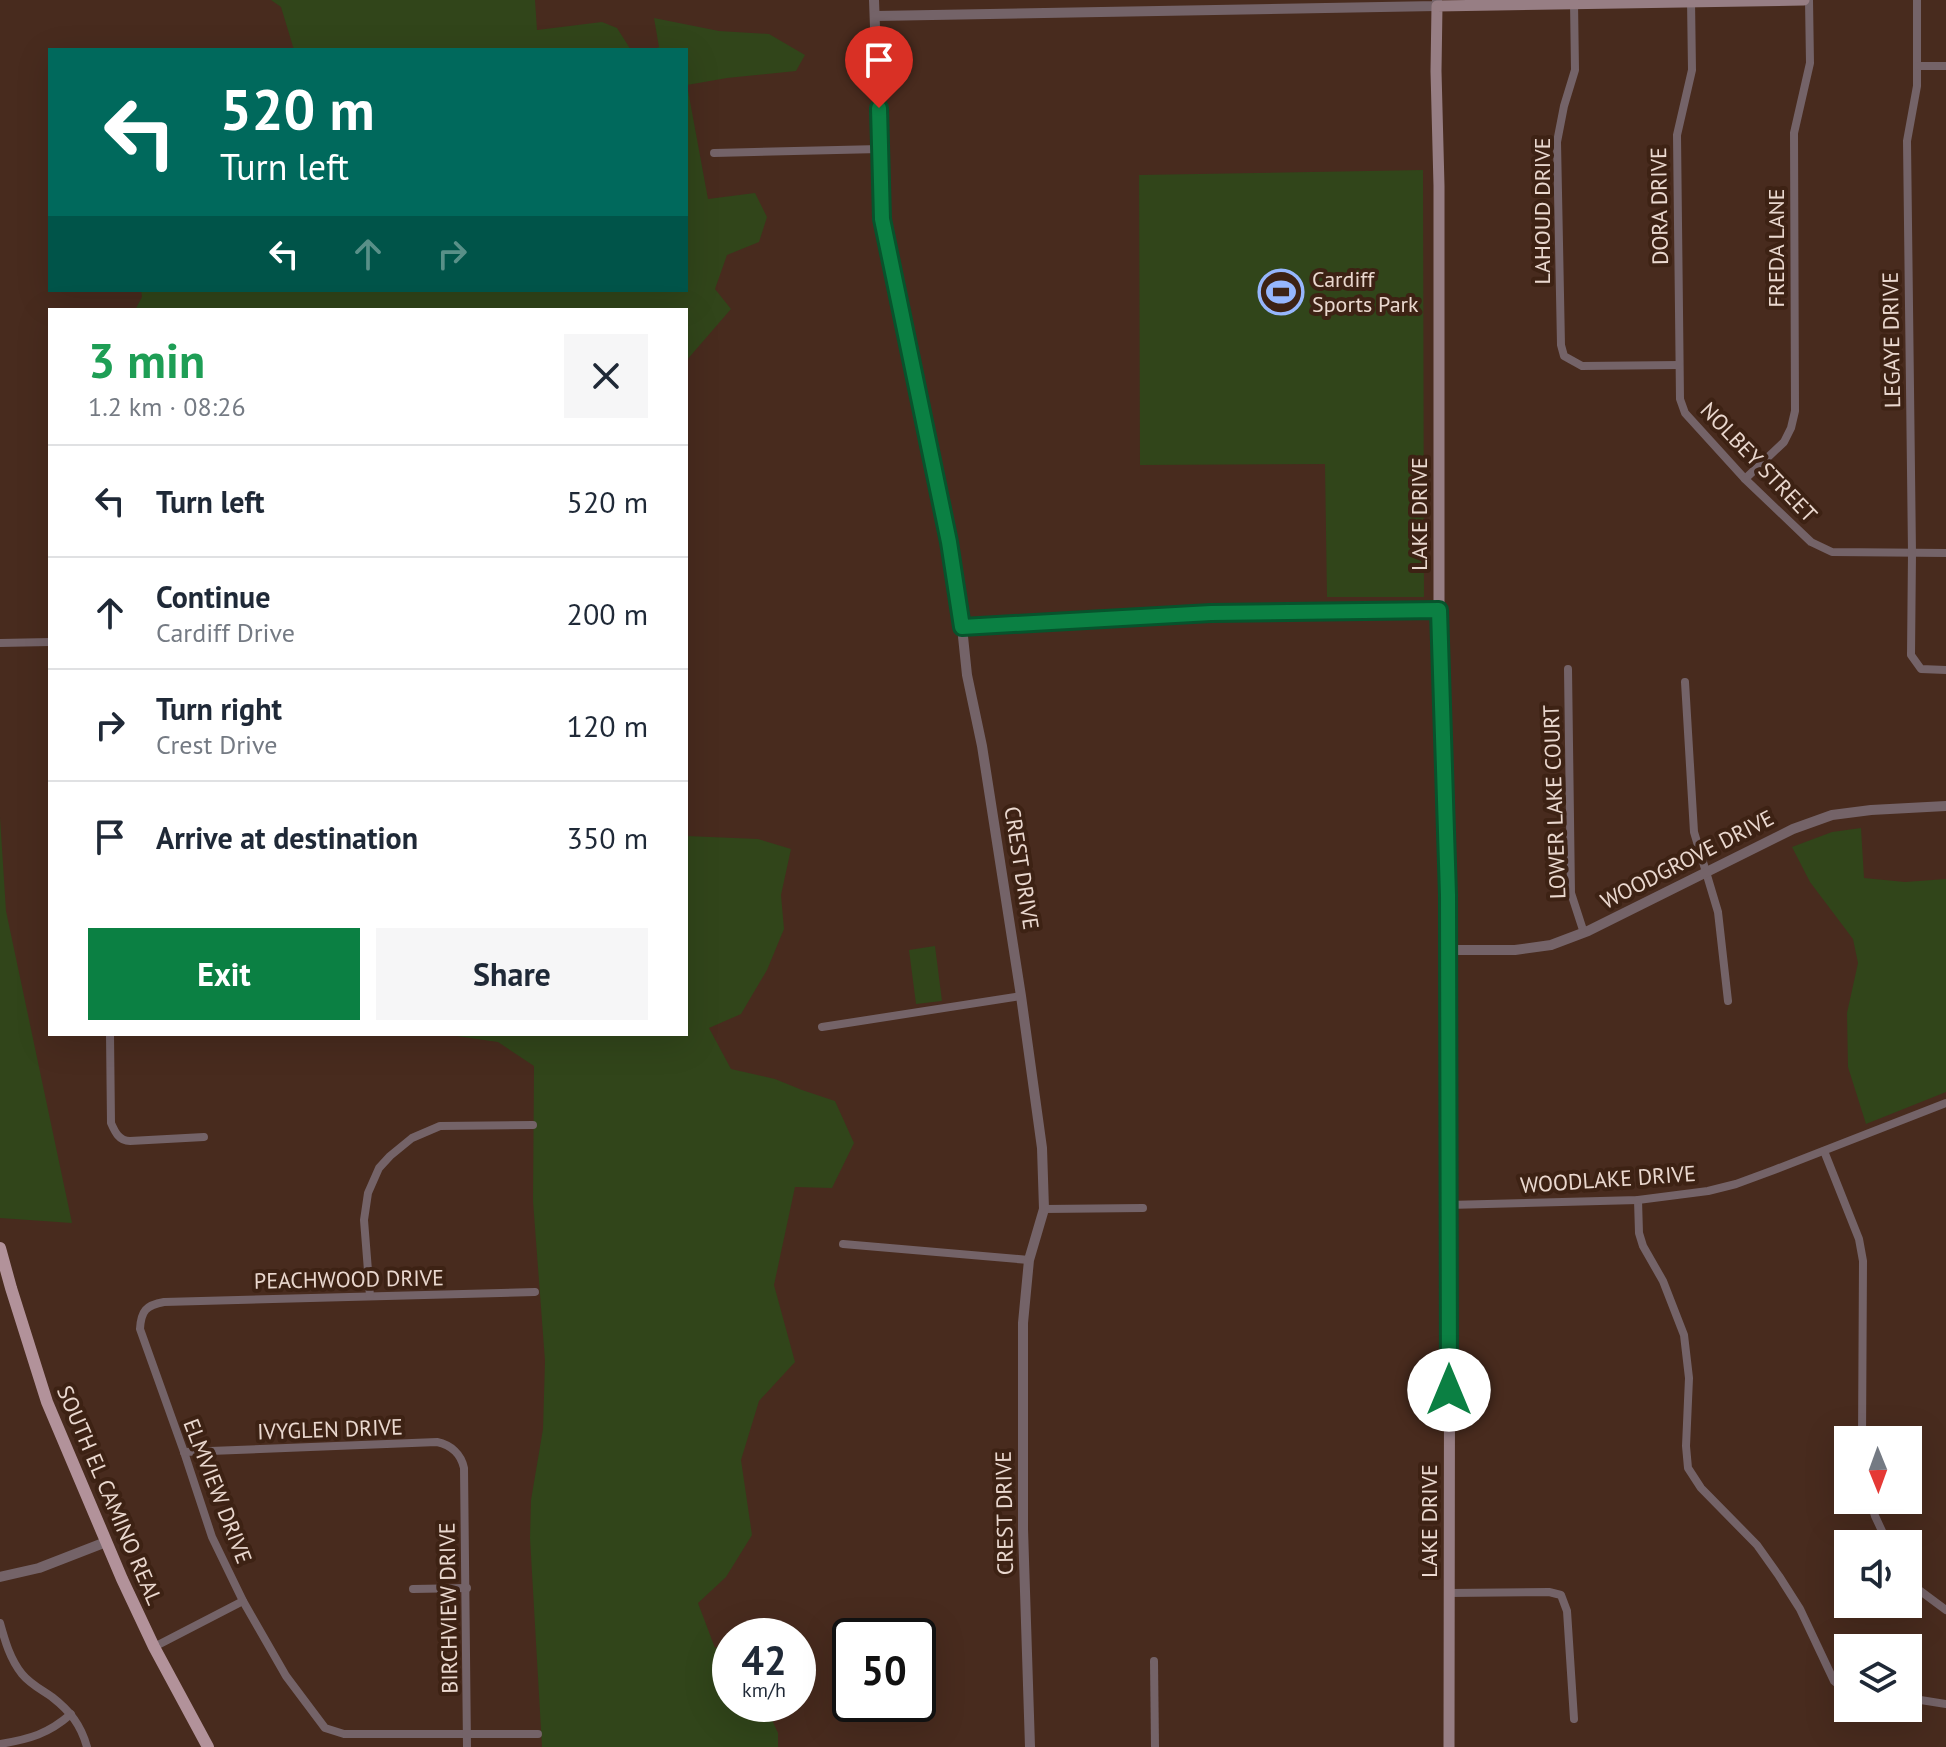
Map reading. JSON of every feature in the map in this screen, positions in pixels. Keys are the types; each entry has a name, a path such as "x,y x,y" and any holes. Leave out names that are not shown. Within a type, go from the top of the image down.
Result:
{"main road":[{"path":"1437,3 1806,0"},
{"name":"LAKE DRIVE","path":"1437,3 1439,610 1450,1032 1449,1747"},
{"name":"SOUTH EL CAMINO REAL","path":"0,1248 47,1402 154,1647 208,1747"}],"street":[{"name":"CREST DRIVE","path":"874,0 882,219 949,542 1042,1148 1044,1209 1029,1260 1023,1323 1023,1529 1030,1747"},
{"name":"FREDA LANE","path":"1745,479 1784,442 1795,411 1794,133 1810,63 1806,0"},
{"name":"LEGAYE DRIVE","path":"1917,0 1917,86 1907,141 1911,655 1921,669 1946,670"},
{"name":"DORA DRIVE","path":"1679,365 1677,135 1692,70 1691,1"},
{"name":"LAHOUD DRIVE","path":"1574,2 1575,70 1557,142 1561,345 1564,356 1582,366 1679,365"},
{"path":"875,16 1235,5 1437,3"},
{"path":"1918,66 1946,66"},
{"path":"714,153 880,149"},
{"name":"NOLBEY STREET","path":"1679,365 1680,399 1685,413 1745,479 1811,542 1832,552 1946,553"},
{"path":"962,627 1240,612 1439,610"},
{"path":"0,643 48,642"},
{"name":"LOWER LAKE COURT","path":"1568,669 1571,893 1584,933"},
{"path":"1685,682 1694,832 1718,912 1728,1001"},
{"name":"WOODGROVE DRIVE","path":"1447,950 1515,950 1551,945 1584,933 1793,829 1832,815 1946,806"},
{"path":"822,1027 1021,996"},
{"path":"110,1036 111,1123 115,1132 124,1141 204,1137"},
{"name":"WOODLAKE DRIVE","path":"1448,1205 1638,1200 1708,1191 1736,1184 1946,1103"},
{"path":"370,1296 364,1220 368,1193 379,1168 390,1156 412,1138 440,1126 533,1125"},
{"path":"1824,1151 1859,1239 1863,1261 1862,1426"},
{"path":"1638,1200 1639,1233 1643,1246 1663,1281 1684,1335 1689,1378 1688,1468 1701,1488 1757,1545 1779,1576 1800,1609 1834,1681"},
{"path":"1044,1209 1143,1208"},
{"path":"843,1244 1029,1260"},
{"name":"PEACHWOOD DRIVE","path":"164,1302 535,1292"},
{"name":"ELMVIEW DRIVE","path":"164,1302 153,1304 146,1310 140,1317 140,1329 212,1537 243,1601 286,1676 325,1728 330,1730 344,1734 467,1734"},
{"name":"IVYGLEN DRIVE","path":"184,1452 437,1442 448,1445 462,1459 464,1468"},
{"name":"BIRCHVIEW DRIVE","path":"464,1468 467,1747"},
{"path":"0,1577 39,1568 106,1542"},
{"path":"413,1589 467,1588"},
{"path":"1449,1593 1549,1592 1561,1595 1567,1611 1574,1719"},
{"path":"1922,1592 1946,1610"},
{"path":"154,1647 243,1601"},
{"path":"0,1623 6,1646 21,1673 71,1714 83,1730 87,1747"},
{"path":"1154,1661 1155,1747"},
{"path":"1922,1700 1946,1704"},
{"path":"0,1744 30,1739 56,1727 71,1714"},
{"path":"467,1734 538,1734"}],"green space":[{"path":"271,0 535,0 537,30 602,22 617,28 630,48 293,48 281,7"},
{"path":"654,18 719,31 769,34 805,55 796,71 688,85 688,48 656,48 659,47"},
{"path":"688,90 708,199 755,193 767,217 759,242 727,255 715,289 731,309 688,359 688,308 136,308 141,292 688,292"},
{"name":"Cardiff Sports Park","path":"1423,170 1424,597 1327,597 1325,464 1140,465 1139,175"},
{"path":"0,817 6,911 72,1223 0,1218"},
{"path":"1861,828 1864,878 1905,882 1946,879 1946,1092 1866,1124 1848,1067 1847,1013 1858,963 1853,939 1810,882 1792,847 1832,832"},
{"path":"688,836 758,839 791,849 781,895 784,929 767,970 741,1014 709,1028 731,1069 775,1079 835,1101 854,1143 832,1188 795,1187 774,1285 795,1362 759,1401 741,1460 752,1535 726,1577 698,1603 712,1640 712,1722 773,1722 778,1733 778,1747 542,1747 530,1538 531,1500 543,1429 545,1361 533,1201 534,1066 498,1042 456,1036 688,1036"},
{"path":"935,946 942,1001 916,1004 909,950"}],"place":[{"name":"Cardiff Sports Park","path":"1281,292"}],"route":[{"path":"879,108 882,219 949,542 962,627 1211,613 1439,610 1450,1032 1449,1390"}]}
